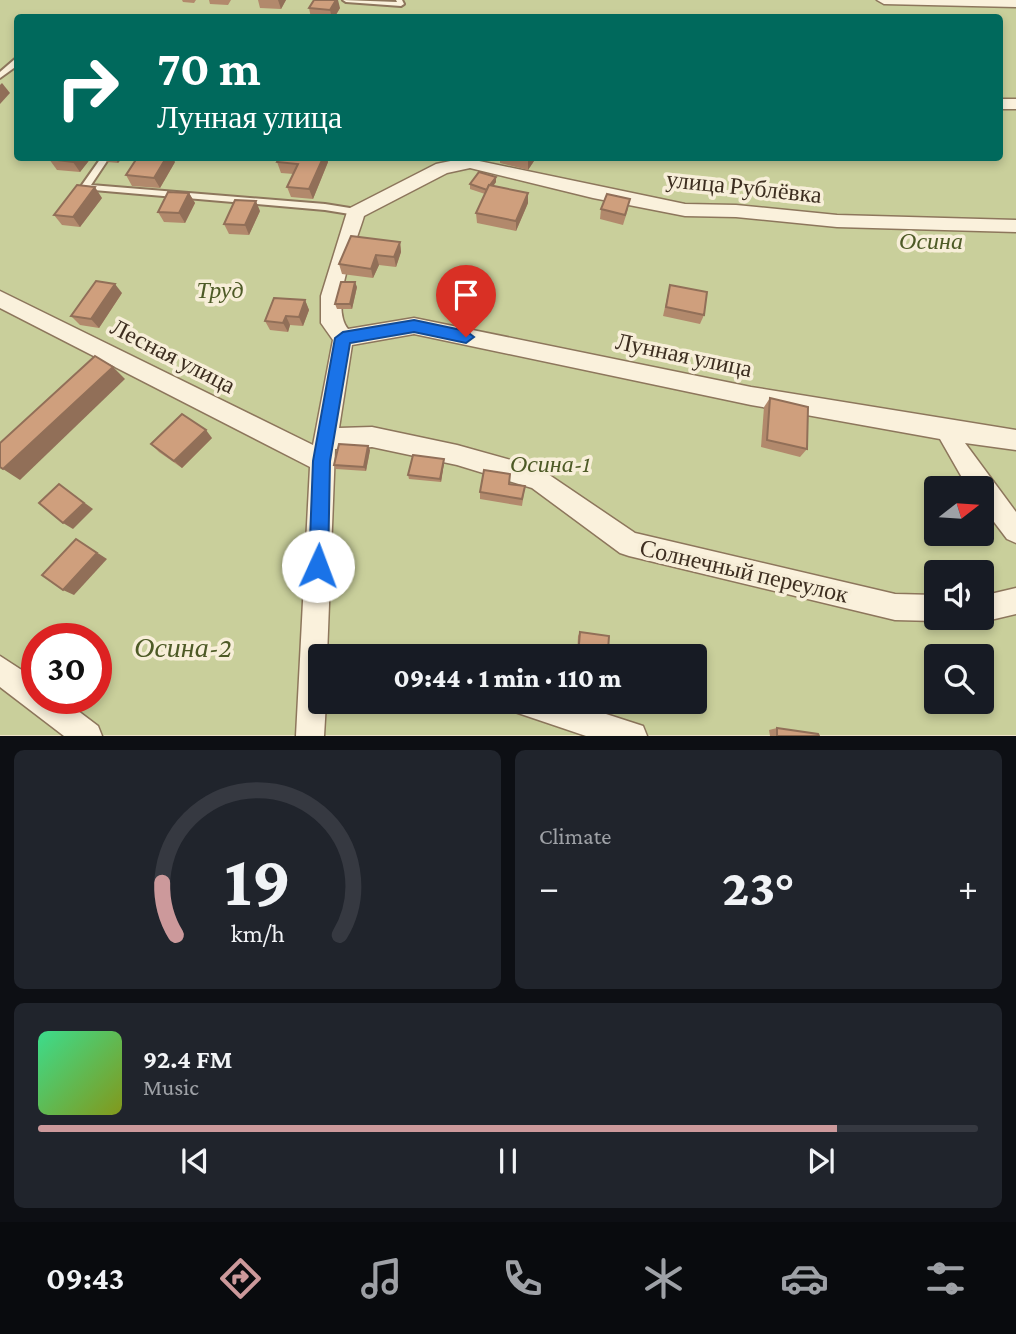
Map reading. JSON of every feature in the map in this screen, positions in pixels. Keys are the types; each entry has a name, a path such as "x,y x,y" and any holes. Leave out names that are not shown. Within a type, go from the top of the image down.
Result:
{"street":[{"path":"884,0 1016,4"},
{"name":"улица Рублёвка","path":"356,212 442,168 458,162 470,162 593,192 685,210 736,211 837,221 1016,226"},
{"path":"310,736 323,450 343,338 331,323 331,296 356,212"},
{"name":"Лесная улица","path":"0,299 323,450"},
{"name":"Лунная улица","path":"343,338 414,326 751,396 948,431 1016,440"},
{"path":"948,431 964,463 1016,531"},
{"name":"Солнечный переулок","path":"323,450 372,437 457,455 539,479 629,544 895,607 924,608"},
{"path":"994,606 1016,601"},
{"path":"0,670 21,686"},
{"path":"58,714 88,736"},
{"path":"563,714 633,736"}],"lane":[{"path":"346,0 401,4 399,0"},
{"path":"0,76 14,64"},
{"path":"104,161 85,187 325,207 356,212"}],"green space":[{"path":"0,0 1016,0 1016,735 0,735"}],"building":[{"path":"314,0 336,0 330,10 309,8"},
{"path":"135,161 164,161 154,178 126,175"},
{"path":"322,161 309,189 287,187 298,164 277,162"},
{"path":"479,172 496,177 487,190 470,184"},
{"path":"77,185 95,187 73,217 54,215"},
{"path":"489,185 528,193 516,221 476,213"},
{"path":"168,192 189,193 179,213 158,212"},
{"path":"607,194 630,199 625,215 601,209"},
{"path":"235,200 256,201 245,225 224,224"},
{"path":"351,236 400,242 394,257 376,255 371,269 339,264"},
{"path":"96,281 115,284 91,319 71,316"},
{"path":"341,282 355,282 350,304 335,304"},
{"path":"670,285 707,292 704,315 666,307"},
{"path":"274,298 305,300 299,317 286,316 283,323 265,321"},
{"path":"95,356 113,367 3,469 0,467 0,443"},
{"path":"770,398 808,407 807,449 767,440"},
{"path":"182,414 206,430 174,461 151,444"},
{"path":"339,444 368,446 364,467 334,465"},
{"path":"413,455 444,459 440,479 408,475"},
{"path":"484,470 510,474 509,484 525,486 522,499 480,492"},
{"path":"59,484 84,503 63,523 39,503"},
{"path":"76,539 97,553 63,590 42,575"},
{"path":"580,632 609,636 608,644 579,644"},
{"path":"777,728 818,734 819,736 777,736"}],"route":[{"path":"318,566 321,461 343,338 414,326 466,337"}],"park label":[{"name":"Осина","path":"931,241"},
{"name":"Труд","path":"220,290"},
{"name":"Осина-1","path":"550,464"},
{"name":"Осина-2","path":"183,647"}]}
